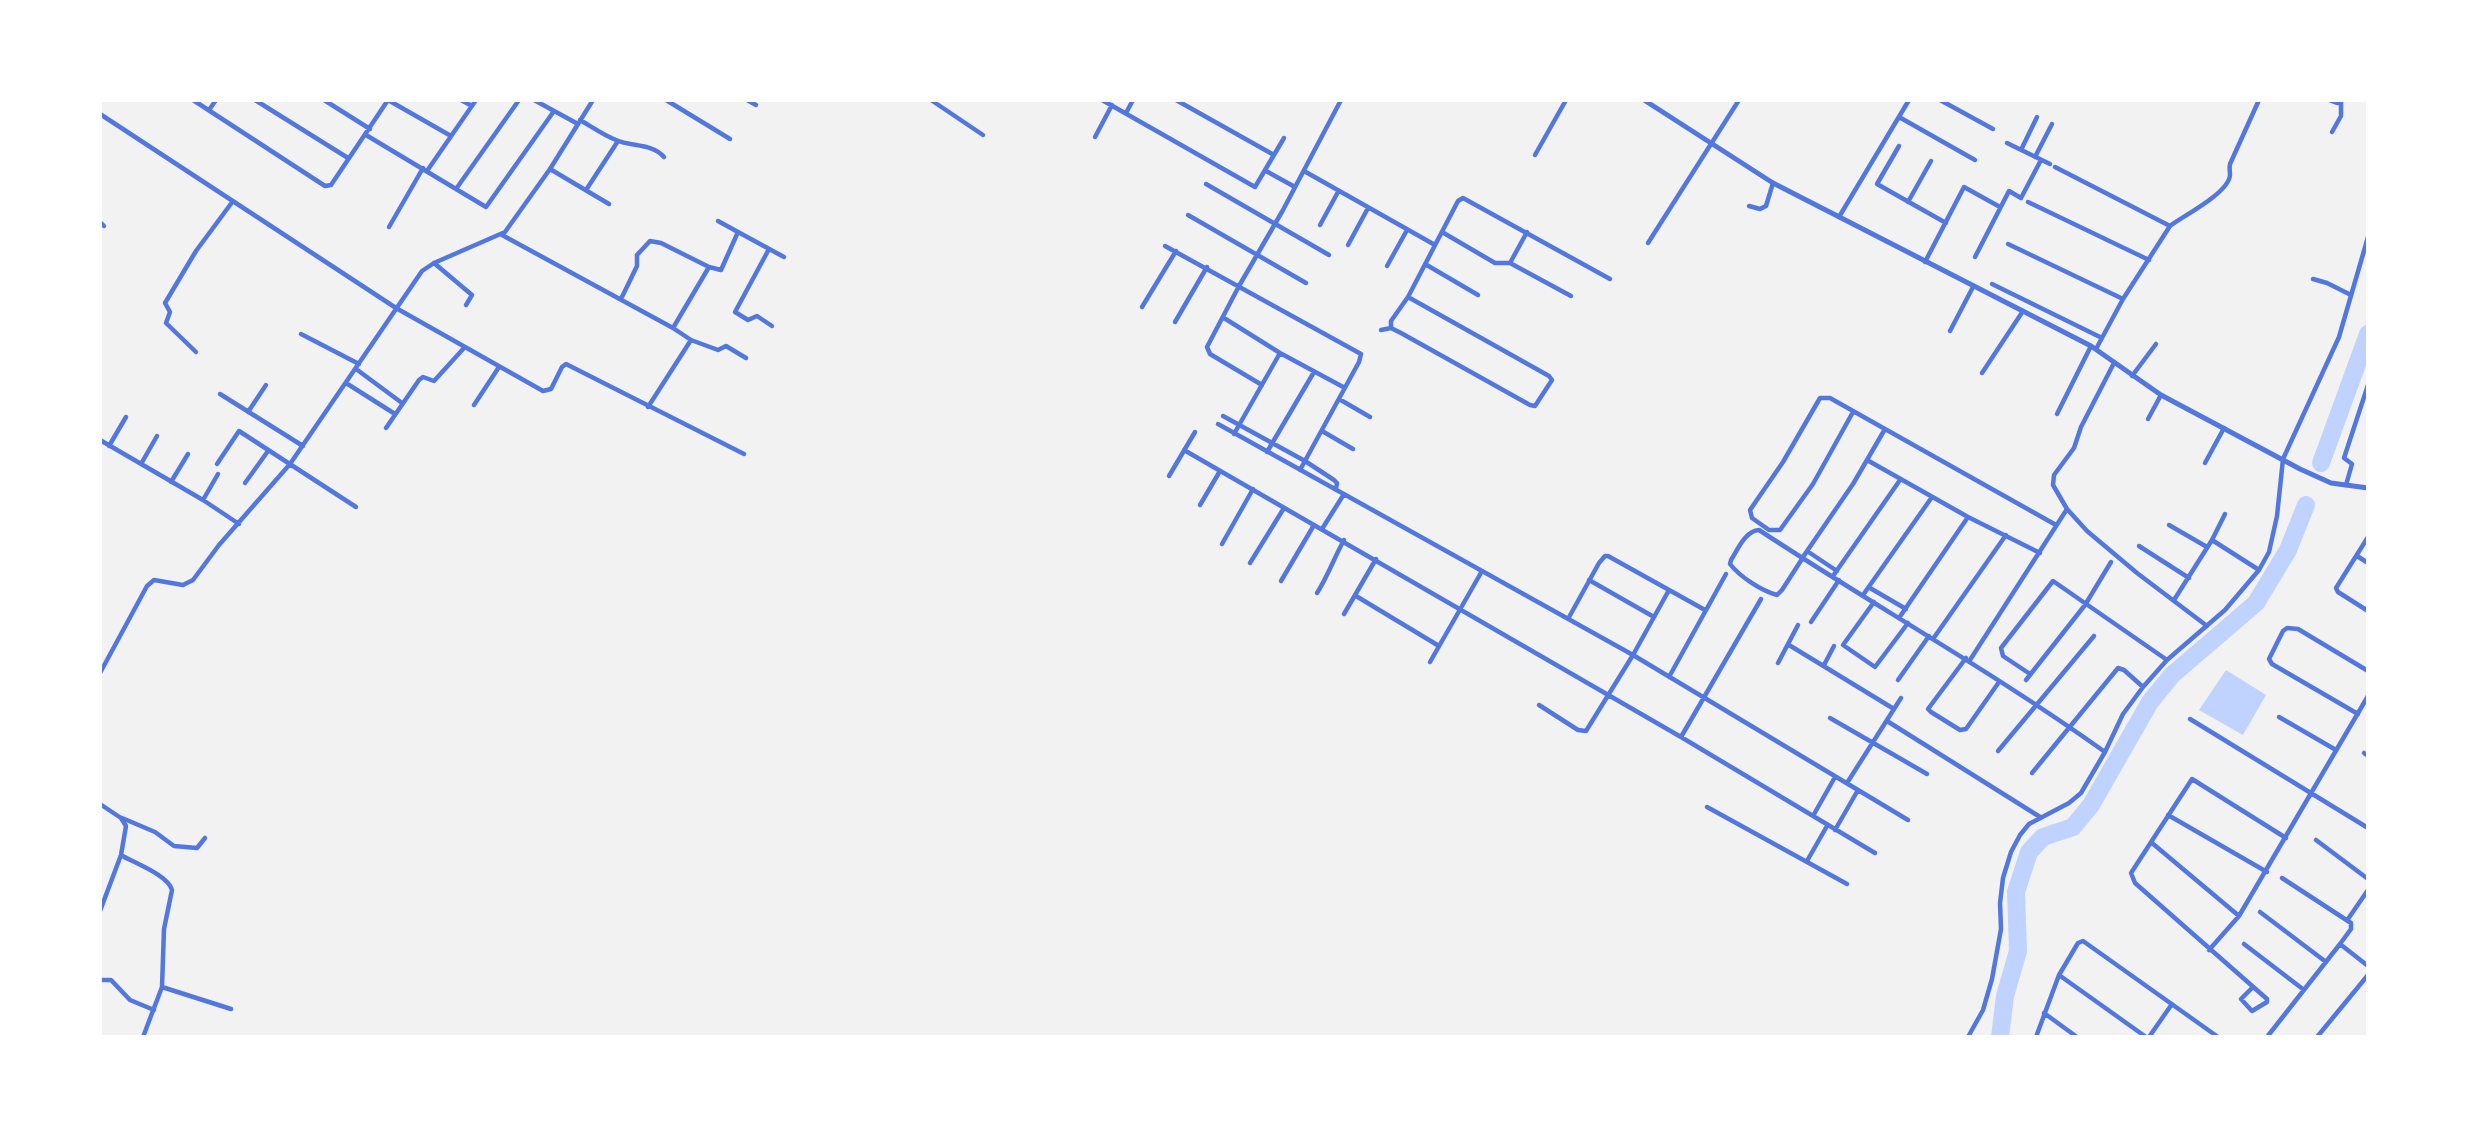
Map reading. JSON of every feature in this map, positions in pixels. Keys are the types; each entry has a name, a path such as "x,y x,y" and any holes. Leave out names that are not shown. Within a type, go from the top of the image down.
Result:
{"street":[{"path":"192,100 325,186 331,185 388,100 451,136"},
{"path":"209,110 216,100"},
{"path":"255,100 348,158"},
{"path":"324,100 370,128"},
{"path":"461,100 472,106"},
{"path":"389,227 425,169 476,100"},
{"path":"456,189 519,100"},
{"path":"534,100 618,141 648,147 664,156"},
{"path":"544,105 547,100"},
{"path":"100,673 147,586 154,580 183,585 193,580 219,545 290,464 422,271 434,263 502,235 550,169 593,100"},
{"path":"666,100 730,139"},
{"path":"747,100 756,105"},
{"path":"930,100 938,102 983,135"},
{"path":"1102,100 1255,187 1284,138"},
{"path":"1126,113 1133,100"},
{"path":"1176,100 1275,155"},
{"path":"1262,385 1208,351 1207,347 1341,100"},
{"path":"1535,155 1566,100"},
{"path":"1644,100 1773,183 2094,348 2161,395 2331,483 2368,488"},
{"path":"1648,243 1739,100"},
{"path":"1838,218 1909,100"},
{"path":"1940,100 1993,129"},
{"path":"2057,414 2123,299 2171,226 2183,216 2205,205 2228,181 2230,164 2259,100"},
{"path":"2329,100 2339,103 2342,101 2341,116 2332,132"},
{"path":"1095,137 1112,105"},
{"path":"366,135 481,206 488,206 554,111"},
{"path":"100,114 396,308 545,392 551,389 566,364 744,454"},
{"path":"1899,117 1975,160"},
{"path":"2021,150 2037,117"},
{"path":"2035,157 2052,124"},
{"path":"586,190 618,141"},
{"path":"2007,143 2171,226"},
{"path":"1899,146 1877,184 1946,223"},
{"path":"1975,257 2008,191 2021,198 2041,160"},
{"path":"1908,202 1931,161"},
{"path":"550,169 609,204"},
{"path":"1266,171 1295,187"},
{"path":"1304,171 1435,245"},
{"path":"1749,206 1760,209 1766,205 1773,183"},
{"path":"1206,184 1329,254"},
{"path":"1926,262 1964,187 2000,207"},
{"path":"1320,225 1338,192"},
{"path":"1391,328 1391,321 1408,297 1458,201 1463,198 1610,279"},
{"path":"196,352 166,323 170,312 165,303 196,251 233,201"},
{"path":"2028,202 2149,260"},
{"path":"1348,245 1368,208"},
{"path":"1188,215 1306,283"},
{"path":"719,221 784,257"},
{"path":"1387,267 1407,230"},
{"path":"621,299 637,266 637,254 650,241 661,243 709,267 721,270 738,232"},
{"path":"1441,232 1495,263 1510,263 1571,296"},
{"path":"1510,263 1527,232"},
{"path":"502,235 691,340 718,350 726,346 746,358"},
{"path":"1968,1037 1983,1010 1992,979 2001,929 2003,878 2011,852 2020,835 2040,817 2069,803 2081,793 2123,714 2143,687 2167,660 2225,610 2259,570 2269,552 2277,516 2283,459 2339,337 2368,237"},
{"path":"2008,244 2123,299"},
{"path":"1165,246 1361,354 1300,470"},
{"path":"769,249 735,312 748,320 757,316 772,326"},
{"path":"1142,307 1176,251"},
{"path":"434,263 472,295 466,305"},
{"path":"1425,264 1478,295"},
{"path":"673,328 709,267"},
{"path":"1175,322 1207,267"},
{"path":"2314,279 2351,295"},
{"path":"1992,284 2102,338"},
{"path":"1950,331 1973,287"},
{"path":"1381,330 1391,328 1530,405 1535,406 1551,384 1549,376 1408,297"},
{"path":"1982,373 2023,311"},
{"path":"1224,318 1280,353 1345,388"},
{"path":"301,334 359,364"},
{"path":"648,407 691,340"},
{"path":"2132,377 2156,344"},
{"path":"386,428 419,380 423,377 434,381 464,348"},
{"path":"1234,434 1280,353"},
{"path":"2114,363 2081,427 2074,449 2054,475 2053,485 2067,509 2087,531 2207,626"},
{"path":"474,405 499,366"},
{"path":"356,369 402,403"},
{"path":"1266,452 1314,372"},
{"path":"346,383 394,414"},
{"path":"248,412 265,385"},
{"path":"2346,485 2352,464 2344,457 2368,385"},
{"path":"220,394 303,446"},
{"path":"2148,419 2161,395"},
{"path":"1853,412 1813,484 1780,530 1769,530 1752,517 1750,510 1783,462 1819,398 1830,398 2056,524"},
{"path":"1339,399 1370,418"},
{"path":"1223,416 1305,461 1334,480 1337,483 1336,489"},
{"path":"109,446 126,417"},
{"path":"1218,424 1633,655 1908,820"},
{"path":"2204,463 2225,428"},
{"path":"1885,429 1867,460 1802,559 1777,595 1769,593 1737,572 1730,564 1748,535 1755,529 1759,530 1802,559 1968,659 2105,751"},
{"path":"217,464 239,431 356,507"},
{"path":"1322,431 1353,449"},
{"path":"1169,476 1195,432"},
{"path":"141,464 157,436"},
{"path":"100,440 239,524"},
{"path":"1184,450 1682,737 1875,853"},
{"path":"245,483 268,451"},
{"path":"171,482 188,454"},
{"path":"1867,460 1968,517 2040,553"},
{"path":"1200,505 1220,471"},
{"path":"203,500 219,474"},
{"path":"1833,576 1900,480"},
{"path":"1222,544 1253,489"},
{"path":"1322,529 1344,494"},
{"path":"1863,595 1932,497"},
{"path":"1250,563 1284,508"},
{"path":"1999,682 1966,729 1960,730 1928,709 1968,659 2067,509"},
{"path":"2174,600 2225,514"},
{"path":"1899,618 1968,517"},
{"path":"2169,524 2207,548"},
{"path":"1281,581 1314,525"},
{"path":"1898,680 2006,536"},
{"path":"2368,537 2337,591 2368,611"},
{"path":"1317,593 1344,540"},
{"path":"2212,540 2259,570"},
{"path":"2139,546 2189,578"},
{"path":"1807,551 1838,570"},
{"path":"1568,619 1602,559 1608,556 1705,610"},
{"path":"2357,556 2368,563"},
{"path":"1345,614 1376,559"},
{"path":"2026,680 2085,605 2111,562"},
{"path":"1430,662 1482,571"},
{"path":"1669,677 1726,574"},
{"path":"1589,580 1654,617"},
{"path":"1811,622 1839,580"},
{"path":"2030,674 2003,656 2001,648 2051,582 2056,581 2085,605 2167,660"},
{"path":"1870,588 1906,609"},
{"path":"1539,705 1578,730 1586,731 1669,590"},
{"path":"1356,596 1439,646"},
{"path":"1682,737 1761,599"},
{"path":"1874,602 1843,645 1875,667 1908,623"},
{"path":"1779,663 1798,625"},
{"path":"2358,714 2269,659 2287,628 2298,629 2368,671"},
{"path":"1998,751 2038,706 2094,635"},
{"path":"1789,645 1894,709"},
{"path":"1824,665 1834,646"},
{"path":"2032,773 2118,668 2143,687"},
{"path":"2209,950 2239,916 2267,872 2368,696"},
{"path":"1847,783 1901,698"},
{"path":"2279,717 2336,750"},
{"path":"1830,718 1927,774"},
{"path":"2190,719 2368,828"},
{"path":"1887,721 2040,817"},
{"path":"1813,816 1835,777"},
{"path":"2252,988 2241,999 2252,1011 2267,1001 2135,883 2131,873 2190,780 2286,838"},
{"path":"1835,830 1858,790"},
{"path":"100,804 174,846 197,848 205,838"},
{"path":"1707,807 1847,884"},
{"path":"2168,815 2267,872"},
{"path":"100,911 101,902 121,855 126,826 121,818"},
{"path":"1807,861 1827,826"},
{"path":"2316,841 2368,878"},
{"path":"2152,843 2239,916"},
{"path":"121,855 171,885 164,929 162,987 143,1037"},
{"path":"2267,1037 2351,929 2348,919 2282,878"},
{"path":"2348,919 2368,890"},
{"path":"2260,912 2326,962"},
{"path":"2036,1037 2059,975 2078,943 2083,941 2218,1037"},
{"path":"2244,944 2304,990"},
{"path":"2340,944 2368,966"},
{"path":"2059,975 2148,1037 2172,1004"},
{"path":"2317,1037 2368,975"},
{"path":"100,980 111,980 130,1000 154,1010"},
{"path":"162,987 231,1009"},
{"path":"2044,1013 2077,1037"}],"water":[{"path":"2226,670 2266,695 2243,735 2199,710"}],"waterway":[{"path":"2321,463 2368,334"},
{"path":"2000,1037 2005,996 2018,951 2016,892 2029,852 2043,837 2073,827 2091,805 2150,702 2172,675 2256,603 2288,550 2306,505"}]}
